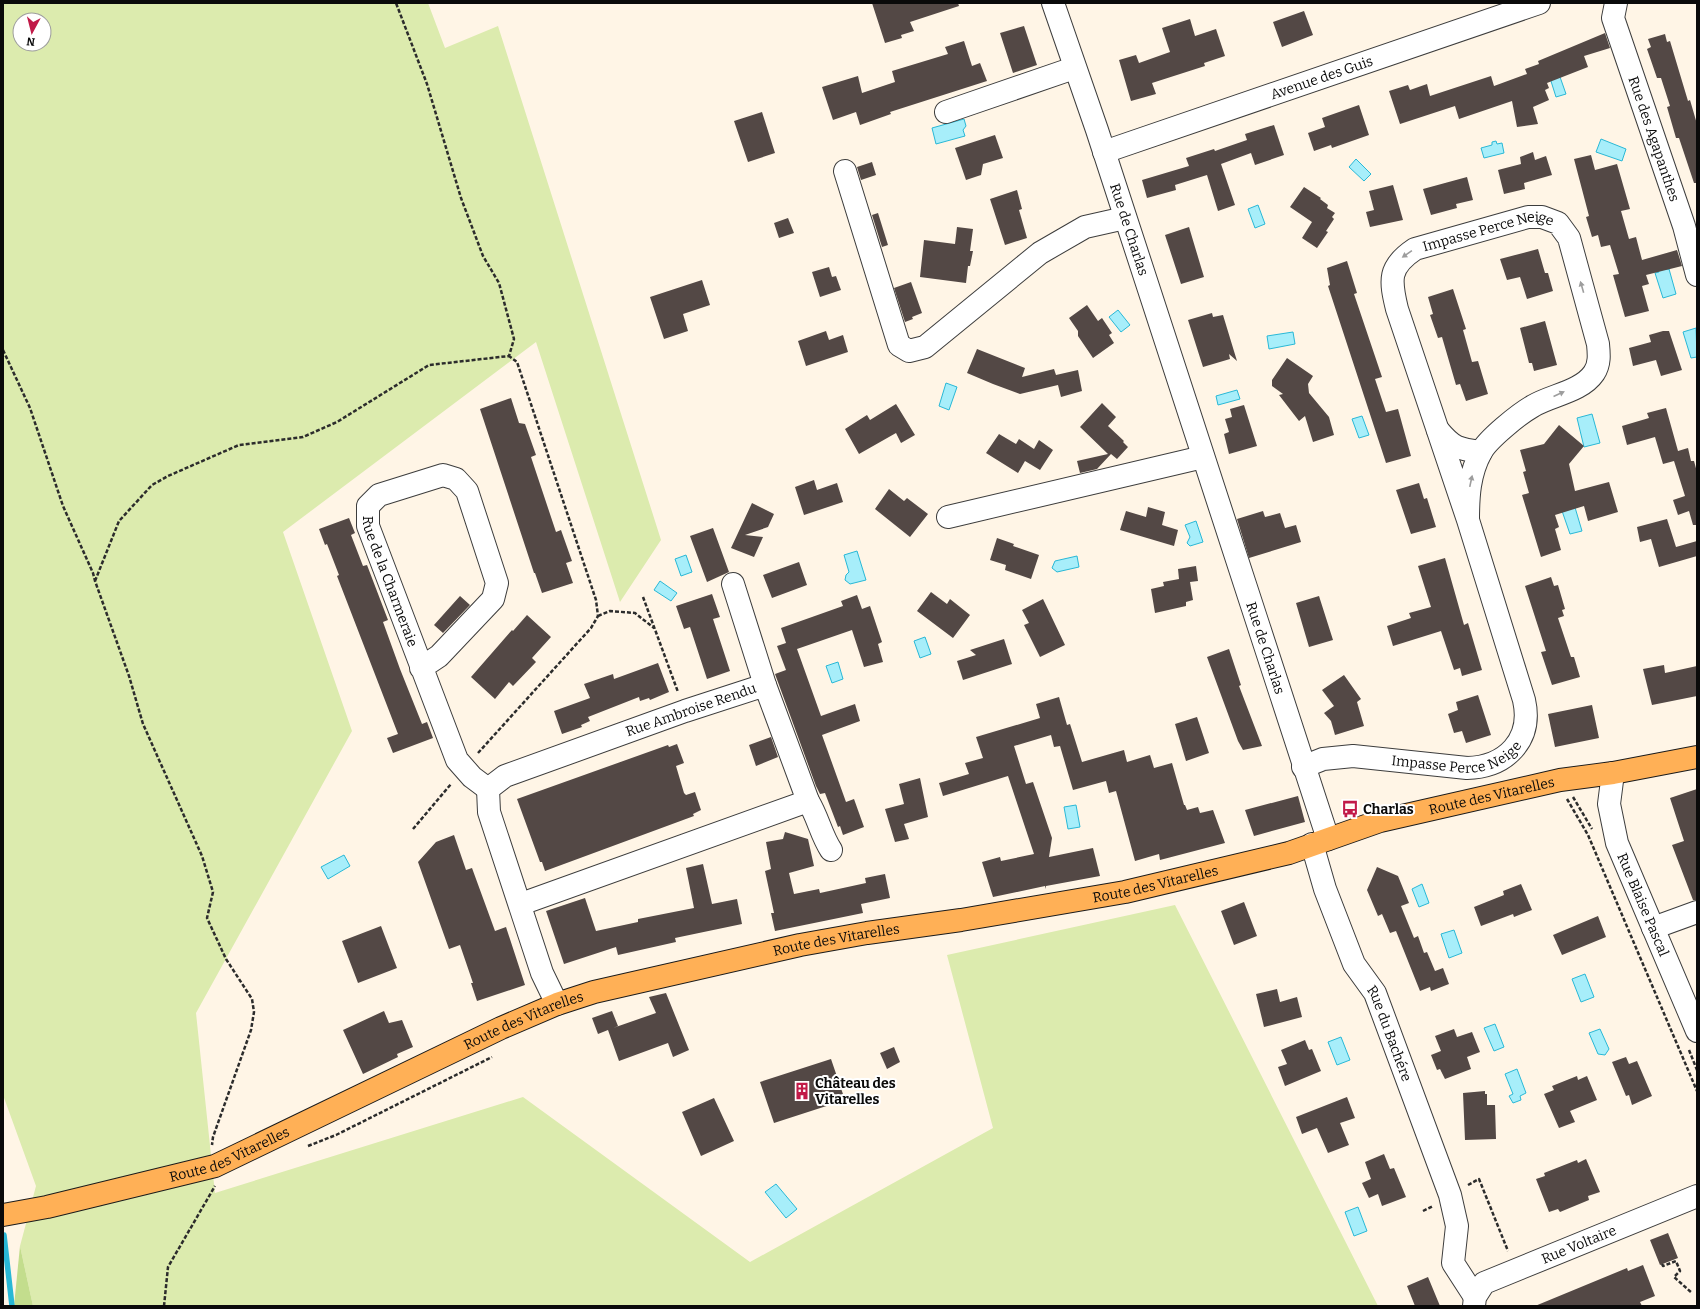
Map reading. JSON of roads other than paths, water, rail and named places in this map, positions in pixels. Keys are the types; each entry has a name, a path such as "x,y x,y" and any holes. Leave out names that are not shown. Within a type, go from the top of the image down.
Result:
{"main road":[{"name":"Route des Vitarelles","path":"4,1215 47,1207 215,1166 501,1028 557,1004 594,992 684,970 800,945 867,933 961,920 1125,892 1289,853 1380,821 1560,780 1613,773 1697,757"}],"street":[{"name":"Rue de Charlas","path":"1053,3 1104,152 1303,767 1320,842"},
{"name":"Avenue des Guis","path":"1104,152 1540,3"},
{"name":"Rue des Agapanthes","path":"1616,3 1613,18 1684,226 1697,274"},
{"path":"946,112 1074,68"},
{"path":"845,171 899,345 909,351 925,347 1040,253 1085,227 1125,218"},
{"name":"Impasse Perce Neige","path":"1303,767 1323,759 1353,756 1467,768 1482,768 1510,754 1524,735 1527,715 1524,700 1468,520 1397,309 1391,284 1395,269 1402,258 1415,249 1520,219 1528,217 1542,217 1558,223 1568,238 1598,344 1599,359 1593,373 1581,384 1532,406 1502,430 1481,452 1470,480 1468,520"},
{"name":"Impasse Perce Neige","path":"1438,430 1450,445 1461,449 1481,452"},
{"path":"948,517 1203,457"},
{"name":"Rue de la Charmeraie","path":"422,668 439,656 493,599 497,583 467,491 456,480 443,475 379,495 368,506 368,526 422,668 457,760 472,777 488,789"},
{"path":"733,584 765,685"},
{"name":"Rue Ambroise Rendu","path":"488,789 505,776 685,711 765,685 808,801 814,812 824,840 831,850"},
{"name":"Rue Blaise Pascal","path":"1613,773 1610,804 1617,843 1697,1031"},
{"path":"488,789 488,812 542,973 557,1004"},
{"path":"520,904 808,801"},
{"name":"Rue du Bachére","path":"1320,842 1325,889 1354,964 1374,993 1450,1195 1457,1226 1453,1263 1474,1302"},
{"path":"1653,928 1697,912"},
{"name":"Rue Voltaire","path":"1474,1302 1484,1283 1697,1196"}],"water":[{"path":"1559,74 1566,94 1556,97 1550,78"},
{"path":"964,119 966,126 963,130 965,136 936,144 932,128"},
{"path":"1601,139 1626,149 1622,161 1596,152"},
{"path":"1496,141 1497,144 1502,143 1504,153 1484,158 1481,148 1492,145 1492,142"},
{"path":"1356,159 1371,174 1364,181 1349,167"},
{"path":"1258,205 1265,224 1255,228 1248,209"},
{"path":"1669,269 1676,294 1663,298 1655,273 1659,272 1658,270"},
{"path":"1118,310 1130,325 1121,332 1109,317"},
{"path":"1696,328 1697,357 1691,358 1683,332"},
{"path":"1293,332 1295,344 1269,349 1267,336"},
{"path":"946,383 957,387 949,410 939,406"},
{"path":"1237,390 1240,399 1218,405 1216,396"},
{"path":"1592,414 1600,443 1584,447 1577,418"},
{"path":"1362,416 1369,435 1359,438 1352,419"},
{"path":"1574,504 1582,531 1570,534 1561,508"},
{"path":"1196,521 1203,542 1190,546 1187,543 1190,537 1185,525"},
{"path":"857,551 866,580 850,584 845,580 846,575 849,572 844,555"},
{"path":"686,555 692,572 681,576 675,559"},
{"path":"1077,556 1079,567 1057,572 1052,568 1055,561"},
{"path":"660,581 677,593 671,601 654,590"},
{"path":"925,637 931,654 920,658 914,641"},
{"path":"838,662 843,679 832,683 826,666"},
{"path":"1076,805 1080,827 1068,829 1064,807"},
{"path":"344,855 350,866 328,879 321,867"},
{"path":"1422,884 1429,903 1419,907 1412,889"},
{"path":"1454,930 1462,953 1449,958 1441,934"},
{"path":"1585,974 1594,997 1581,1002 1572,979"},
{"path":"1495,1024 1504,1047 1494,1051 1484,1028"},
{"path":"1600,1029 1609,1049 1605,1055 1598,1054 1589,1033"},
{"path":"1341,1037 1350,1060 1337,1065 1328,1042"},
{"path":"1517,1069 1526,1093 1520,1096 1521,1100 1513,1103 1509,1096 1513,1094 1505,1074"},
{"path":"776,1184 797,1209 786,1218 765,1192"},
{"path":"1358,1207 1367,1231 1354,1236 1345,1212"}],"waterway":[{"path":"4,1235 12,1306"}],"place":[{"name":"Charlas","path":"1350,809"},
{"name":"Château des Vitarelles","path":"802,1091"}]}
